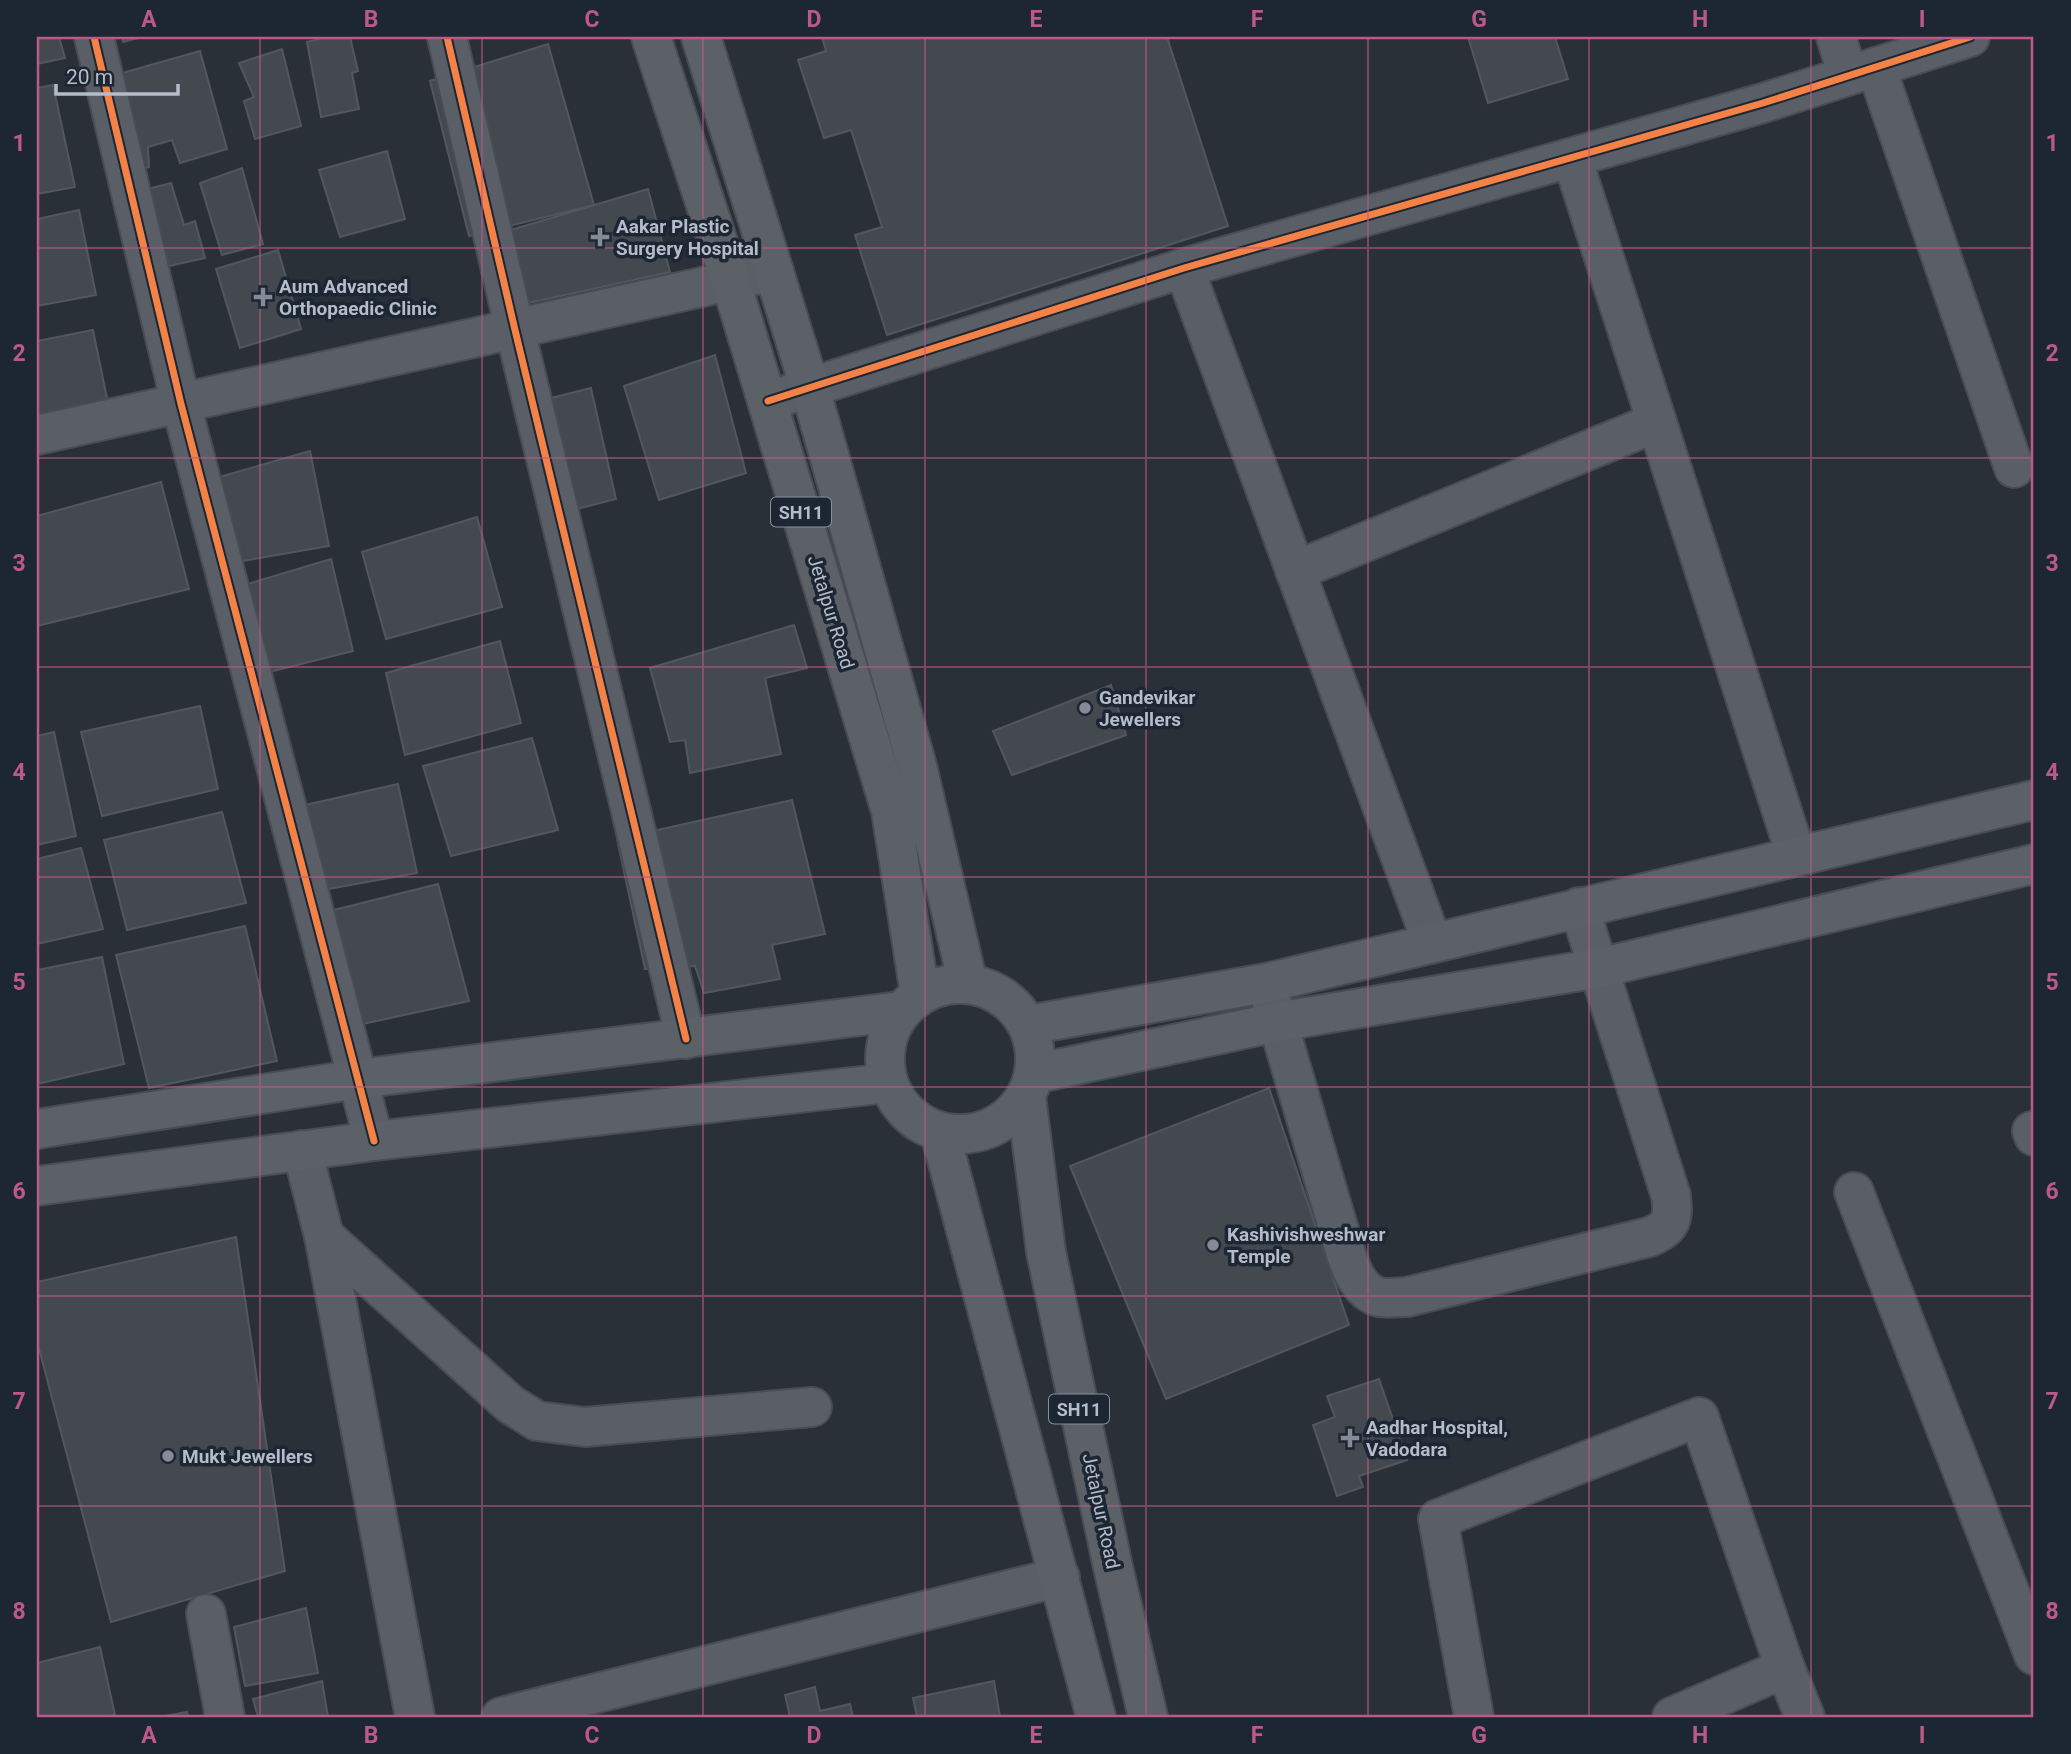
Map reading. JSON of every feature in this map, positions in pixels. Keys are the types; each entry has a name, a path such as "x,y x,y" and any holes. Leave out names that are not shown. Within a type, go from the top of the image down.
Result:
{"main road":[{"name":"Jetalpur Road","path":"651,37 768,401 891,811 911,1002"},
{"name":"Jetalpur Road","path":"701,37 810,388 925,795 968,984"},
{"path":"1028,1025 1266,982 2034,800"},
{"path":"1030,1085 1277,1022 1599,968 2034,864"},
{"path":"37,1129 358,1079 686,1039 911,1002 944,985 968,984 992,990 1013,1004 1028,1025 1035,1049 1030,1085 1010,1116 989,1130 965,1135 940,1133 918,1122 900,1105 888,1083 884,1057 889,1033 911,1002"},
{"path":"37,1186 374,1141 888,1083"},
{"name":"Jetalpur Road","path":"1030,1085 1046,1251 1113,1567 1148,1717"},
{"name":"SH11","path":"940,1133 1096,1717"}],"street":[{"path":"94,37 181,404 374,1141"},
{"path":"447,37 686,1039"},
{"path":"1836,37 1862,71 2014,468"},
{"path":"768,401 1184,268 1763,103 1970,37"},
{"path":"1572,158 1796,855"},
{"path":"1184,268 1432,942"},
{"path":"37,435 774,271"},
{"path":"1295,571 1657,422"},
{"path":"1266,982 1350,1268 1358,1281 1379,1297 1407,1297 1649,1237 1664,1231 1671,1221 1671,1196 1579,907"},
{"path":"302,1150 324,1236 415,1717"},
{"path":"1854,1192 2022,1592 2034,1655"},
{"path":"324,1236 510,1404 537,1421 585,1427 812,1407"},
{"path":"1474,1717 1438,1519 1699,1418 1785,1668 1805,1717"},
{"path":"501,1717 1060,1577"},
{"path":"206,1614 225,1717"},
{"path":"1672,1717 1785,1668"}],"building":[{"path":"37,37 59,37 65,58 37,64"},
{"path":"122,37 142,37 123,42"},
{"path":"327,37 350,37 358,71 352,73 359,109 321,117 307,42"},
{"path":"822,37 1167,37 1228,226 887,335 855,235 882,227 851,130 824,138 798,60 826,51"},
{"path":"1468,37 1555,37 1568,79 1488,103"},
{"path":"548,44 594,205 469,236 430,81"},
{"path":"282,49 301,126 255,139 244,101 254,97 239,63"},
{"path":"200,51 227,149 180,163 172,140 148,147 149,167 127,174 108,77"},
{"path":"53,85 75,187 37,194 37,88"},
{"path":"387,151 405,219 340,237 319,170"},
{"path":"242,168 263,244 222,255 200,183"},
{"path":"171,183 184,225 195,221 205,258 169,266 148,189"},
{"path":"648,189 670,272 510,307 501,233"},
{"path":"79,210 96,295 37,306 37,219"},
{"path":"278,250 301,329 240,348 216,269"},
{"path":"93,330 108,403 37,416 37,341"},
{"path":"715,355 746,473 659,500 624,386"},
{"path":"591,388 616,499 565,512 539,401"},
{"path":"310,451 329,546 231,563 209,480"},
{"path":"161,482 189,589 37,626 37,516"},
{"path":"477,517 502,607 386,639 362,552"},
{"path":"331,559 353,651 257,675 234,588"},
{"path":"794,625 807,668 765,678 781,754 690,773 685,740 670,742 650,668"},
{"path":"500,641 521,723 405,755 386,673"},
{"name":"Gandevikar Jewellers","path":"1111,685 1126,735 1012,775 993,731"},
{"path":"200,706 218,789 102,816 81,732"},
{"path":"54,732 76,836 37,845 37,736"},
{"path":"532,738 558,830 451,856 423,766"},
{"path":"398,784 417,873 328,889 305,805"},
{"path":"792,800 825,934 772,945 780,979 704,993 695,966 645,969 617,839"},
{"path":"222,812 246,903 127,930 104,840"},
{"path":"81,848 103,929 37,944 37,859"},
{"path":"438,884 469,1001 358,1025 326,912"},
{"path":"245,926 277,1061 149,1088 116,955"},
{"path":"102,957 124,1064 37,1084 37,970"},
{"name":"Kashivishweshwar Temple","path":"1269,1088 1349,1325 1166,1399 1070,1166"},
{"name":"Mukt Jewellers","path":"236,1237 285,1571 111,1622 37,1341 37,1282"},
{"path":"1379,1379 1407,1460 1359,1476 1363,1487 1337,1496 1313,1425 1335,1417 1327,1396"},
{"path":"306,1608 318,1673 245,1686 234,1627"},
{"path":"100,1647 115,1715 37,1717 37,1663"},
{"path":"322,1681 328,1717 258,1717 253,1699"},
{"path":"994,1681 1000,1717 917,1717 913,1698"},
{"path":"815,1687 820,1711 850,1704 853,1717 790,1717 785,1695"},
{"path":"187,1712 188,1717 160,1717"}],"cycle path":[{"path":"94,37 181,404 374,1141"},
{"path":"447,37 686,1039"},
{"path":"768,401 1184,268 1763,103 1970,37"}],"place":[{"name":"Aakar Plastic Surgery Hospital","path":"600,237"},
{"name":"Aum Advanced Orthopaedic Clinic","path":"263,297"},
{"name":"Gandevikar Jewellers","path":"1085,708"},
{"name":"Kashivishweshwar Temple","path":"1213,1245"},
{"name":"Aadhar Hospital, Vadodara","path":"1350,1438"},
{"name":"Mukt Jewellers","path":"168,1456"}]}
